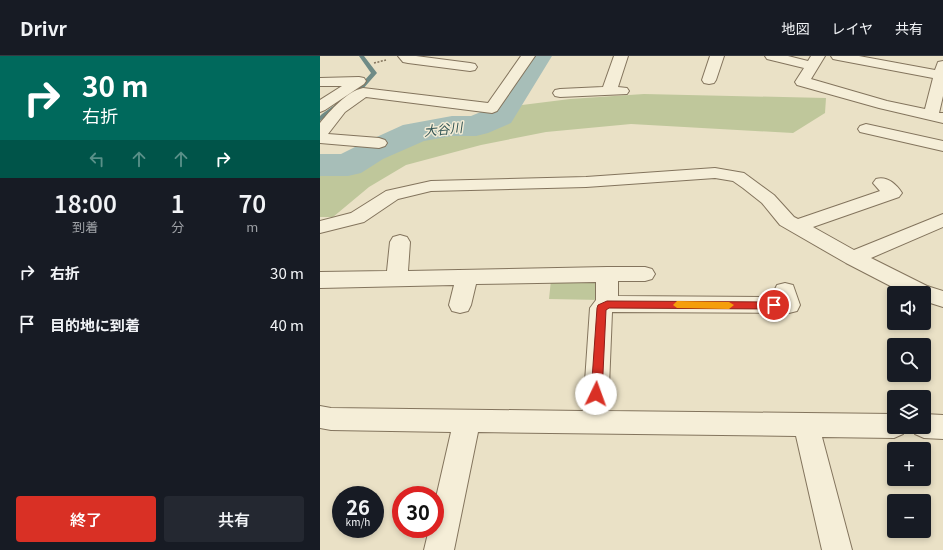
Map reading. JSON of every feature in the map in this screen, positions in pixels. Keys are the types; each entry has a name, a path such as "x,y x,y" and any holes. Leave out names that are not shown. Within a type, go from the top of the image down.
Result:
{"street":[{"path":"405,56 408,59 448,60 470,66"},
{"path":"320,133 340,109 363,92 492,108 528,56"},
{"path":"560,93 615,91 621,56"},
{"path":"709,80 717,56"},
{"path":"772,56 815,61 802,82 884,105 937,116 942,72 838,56"},
{"path":"320,82 359,81 320,108"},
{"path":"320,108 340,109"},
{"path":"866,129 943,146"},
{"path":"320,138 379,143"},
{"path":"320,227 357,218 369,212 392,195 431,186 586,182 715,173 738,177 768,199 787,221 853,258 909,286"},
{"path":"796,226 893,193 882,183"},
{"path":"853,258 943,220"},
{"path":"397,279 400,242"},
{"path":"607,274 607,304"},
{"path":"320,280 645,274"},
{"path":"460,305 466,277"},
{"path":"595,422 601,308 607,304 789,305 785,291"},
{"path":"931,295 943,299"},
{"path":"320,417 331,419 887,426"},
{"path":"439,550 467,421"},
{"path":"806,425 837,550"},
{"path":"931,426 943,426"}],"green space":[{"path":"644,94 826,98 825,113 793,133 631,124 546,132 481,145 406,165 369,187 333,217 320,217 320,158 348,154 436,130 477,123 522,105 570,99"},
{"path":"600,279 601,300 549,299 551,280"}],"waterway":[{"path":"320,119 360,89 374,73 361,56"},
{"name":"大谷川","path":"320,165 348,165 371,152 415,132 452,126 476,126 500,116 538,56"}],"slow traffic":[{"path":"677,305 729,305"}],"route":[{"path":"596,394 601,308 607,304 774,305"}]}
